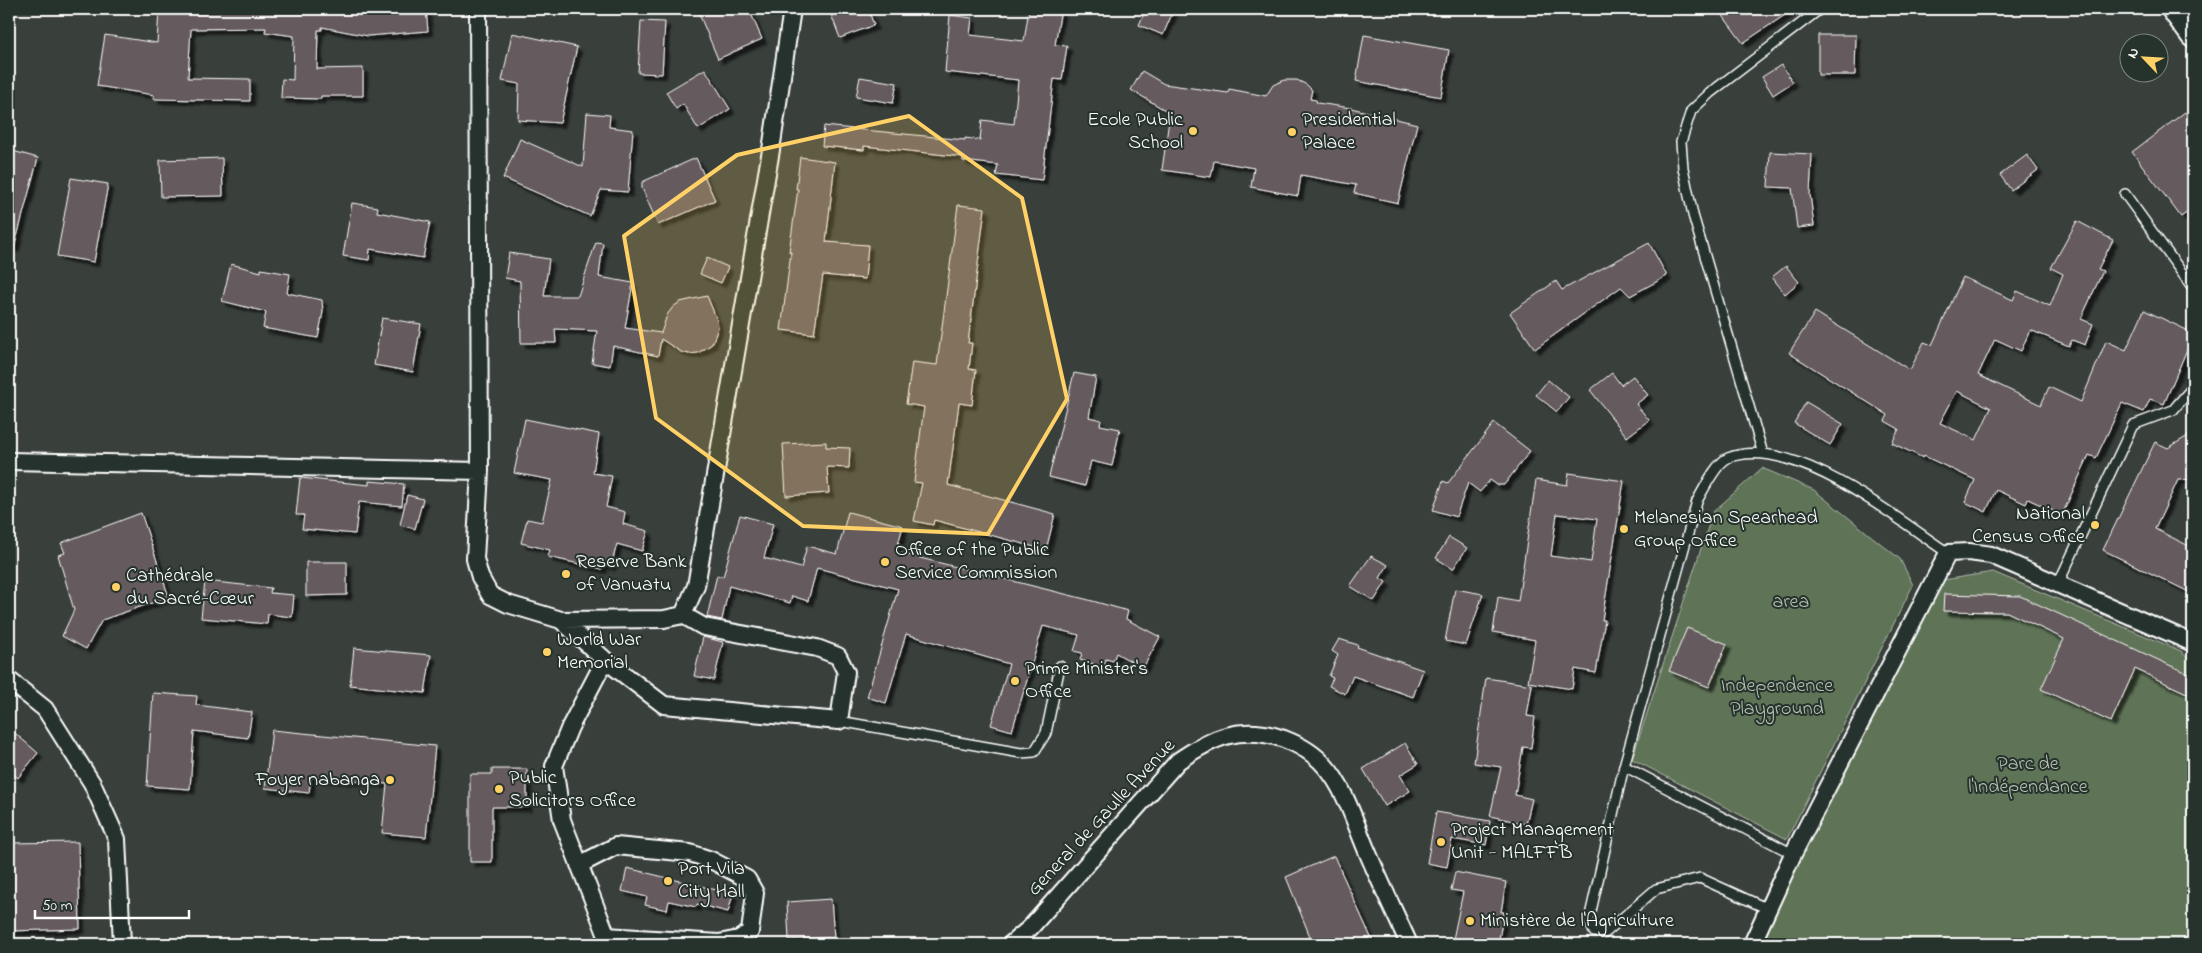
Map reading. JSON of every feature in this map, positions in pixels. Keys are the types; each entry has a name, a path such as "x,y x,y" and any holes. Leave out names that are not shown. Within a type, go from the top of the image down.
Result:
{"street":[{"path":"478,9 480,471 475,559 480,577 490,595 508,604 561,620 664,619 683,615 704,627 817,648 838,656 846,672 839,721 664,705 605,660 561,620"},
{"path":"683,615 696,586 771,150 792,9"},
{"path":"2174,9 2193,35"},
{"path":"9,461 480,471"},
{"path":"1752,944 1793,854 1948,553 1969,552 1991,555 2193,643"},
{"path":"580,865 616,846 690,854 711,860 747,879 755,893 750,932 739,939 719,943 608,940 562,820 554,766 570,727 605,660"},
{"path":"9,680 45,709 92,783 117,839 122,944"},
{"name":"General de Gaulle Avenue","path":"1011,944 1030,928 1178,761 1198,747 1218,738 1251,731 1276,736 1297,744 1311,753 1325,766 1341,792 1409,944"}],"lane":[{"path":"1763,454 1693,215 1683,168 1681,142 1691,111 1710,93 1820,9"},
{"path":"2125,194 2193,288"},
{"path":"2058,584 2133,425 2173,410 2193,387"},
{"path":"1768,909 1700,878 1656,889 1606,933 1594,932 1589,920 1624,766 1697,501 1712,474 1726,458 1750,454 1775,454 1836,479 1948,553"},
{"path":"839,721 1021,752 1034,752 1046,733 1060,666"},
{"path":"1624,766 1793,854"}],"highlighted area":[{"path":"909,116 1022,198 1067,399 988,534 803,526 656,418 624,236 737,155"}],"green space":[{"name":"area","path":"1762,468 1814,490 1900,559 1913,585 1787,839 1632,759 1713,512"},
{"name":"Parc de l'Indépendance","path":"1993,572 2181,651 2193,664 2193,944 1760,944 1771,915 1943,580"}],"building":[{"path":"159,9 336,9 377,16 376,9 426,9 428,31 368,36 322,27 322,30 318,30 317,69 363,68 363,96 321,96 321,99 281,98 282,79 293,80 294,36 265,32 266,28 191,29 188,78 250,79 250,101 154,99 154,95 97,86 105,35 157,43"},
{"path":"697,9 749,9 762,39 718,59"},
{"path":"829,9 868,9 874,25 840,38"},
{"path":"1029,9 1061,9 1055,45 1067,46 1062,80 1054,79 1042,180 996,175 998,165 963,161 963,157 864,146 864,150 822,146 824,126 980,140 982,120 1014,124 1018,80 945,72 950,15 972,18 970,35 1024,41"},
{"path":"1146,9 1174,9 1163,35 1139,25"},
{"path":"1718,9 1794,9 1743,43"},
{"path":"641,21 665,22 662,74 638,73"},
{"path":"512,33 577,47 560,123 518,120 519,84 502,81"},
{"path":"1364,35 1449,50 1441,97 1356,81"},
{"path":"1818,35 1856,35 1855,75 1818,75"},
{"path":"1781,65 1793,82 1773,95 1762,77"},
{"path":"705,69 730,109 698,129 683,104 676,109 666,92"},
{"path":"1142,71 1164,84 1228,93 1229,89 1266,96 1273,85 1284,80 1297,80 1312,90 1310,99 1316,100 1317,103 1351,108 1417,124 1398,203 1354,193 1356,185 1301,175 1298,196 1251,187 1254,168 1214,161 1211,177 1162,170 1170,113 1131,90"},
{"path":"860,77 897,83 893,103 856,97"},
{"path":"2185,112 2193,123 2193,208 2181,217 2132,152"},
{"path":"587,113 610,115 609,127 633,130 628,192 601,190 590,216 503,178 520,139 583,167"},
{"path":"9,150 38,158 14,248 9,247"},
{"path":"1770,152 1812,154 1810,194 1814,226 1797,228 1792,188 1768,187"},
{"path":"2027,155 2038,170 2011,190 2000,175"},
{"path":"800,157 835,162 826,242 868,245 865,279 823,275 814,334 781,330 798,189 796,189"},
{"path":"222,158 223,196 161,197 160,160"},
{"path":"696,158 715,200 658,225 642,188 642,182"},
{"path":"71,178 108,184 94,262 57,256"},
{"path":"352,203 378,207 377,212 430,222 423,258 370,249 369,260 343,256"},
{"path":"958,205 985,208 968,343 972,343 969,369 976,370 972,405 959,403 948,485 1055,514 1046,550 934,520 933,525 914,521 922,483 914,482 924,407 906,404 912,362 937,365"},
{"path":"2077,221 2113,240 2098,269 2103,271 2081,319 2093,324 2085,345 2072,340 2069,346 2030,330 2021,351 1995,339 1978,375 2041,405 2049,387 2081,402 2106,341 2126,350 2144,310 2193,333 2164,404 2150,399 2144,412 2122,403 2096,458 2089,455 2062,515 2028,499 2026,504 1996,490 1986,512 1965,502 1975,480 1892,443 1899,429 1885,421 1888,415 1789,353 1815,312 1910,370 1924,342 1932,345 1963,277 2013,300 2017,291 2050,306 2063,274 2051,268","holes":["1957,391 1991,408 1976,440 1940,423"]},
{"path":"596,242 603,243 599,277 633,283 625,328 661,333 667,315 673,307 680,302 707,296 717,320 718,328 712,344 698,353 689,354 681,352 661,339 658,356 613,346 610,366 592,363 597,331 555,329 556,343 521,343 520,281 505,278 509,253 549,259 544,296 578,296"},
{"path":"1649,243 1667,276 1630,296 1621,287 1535,349 1510,313 1556,281 1562,290"},
{"path":"707,258 728,267 721,283 700,274"},
{"path":"231,264 261,272 261,269 290,274 287,293 322,300 323,312 318,338 263,328 266,312 222,301"},
{"path":"1786,266 1799,282 1785,294 1772,277"},
{"path":"382,318 421,324 413,372 374,365"},
{"path":"1074,373 1096,377 1089,417 1101,420 1100,425 1120,429 1112,466 1091,461 1085,486 1049,477"},
{"path":"1612,373 1621,385 1633,376 1648,395 1636,404 1649,420 1627,437 1590,390"},
{"path":"1548,380 1569,397 1557,412 1536,395"},
{"path":"1806,402 1843,424 1830,445 1794,423"},
{"path":"525,419 599,434 593,473 612,476 606,507 625,512 623,524 648,531 642,551 617,544 611,566 603,564 602,569 548,557 550,550 521,543 527,519 542,522 552,480 514,473"},
{"path":"1494,423 1530,451 1504,485 1497,485 1490,480 1480,492 1468,483 1456,517 1433,510 1443,481 1448,483"},
{"path":"2193,433 2193,479 2178,480 2155,529 2193,548 2193,594 2103,550 2155,442 2168,448"},
{"path":"826,442 826,447 850,448 849,468 827,467 829,493 786,496 783,444"},
{"path":"1569,473 1624,481 1602,620 1605,620 1596,673 1575,669 1572,689 1528,682 1535,640 1493,632 1498,597 1518,601 1536,480 1567,485","holes":["1557,514 1597,519 1591,562 1551,556"]},
{"path":"300,478 369,485 369,481 404,484 402,506 359,502 355,534 302,529 304,515 296,515"},
{"path":"407,495 423,499 415,529 400,525"},
{"path":"848,512 903,526 896,552 1128,611 1126,619 1160,637 1143,668 1116,653 1113,661 1106,659 1104,667 1080,660 1082,653 1074,651 1079,635 1043,626 1012,731 991,725 1009,664 906,634 886,703 867,697 898,589 817,568 808,601 792,596 790,603 729,586 722,620 707,617 717,575 723,577 740,515 773,524 764,558 801,568 807,546 837,554"},
{"name":"Cathédrale du Sacré-Cœur","path":"141,513 169,597 102,620 86,649 62,636 74,610 58,555 65,553 61,543"},
{"path":"1449,537 1467,548 1453,569 1436,558"},
{"path":"1371,556 1388,565 1380,578 1386,582 1374,601 1350,586"},
{"path":"306,562 347,562 347,595 306,596"},
{"path":"205,581 271,588 270,593 294,595 292,617 268,614 267,624 201,618"},
{"path":"1455,589 1483,594 1466,645 1445,641"},
{"path":"1944,594 2020,596 2193,676 2193,696 2135,669 2111,722 2041,689 2064,639 2007,612 1943,611"},
{"path":"1687,628 1727,644 1709,687 1669,671"},
{"path":"703,637 723,642 714,680 694,676"},
{"path":"1339,639 1423,670 1413,697 1353,676 1345,694 1329,686 1333,678 1329,676 1338,655 1332,651"},
{"path":"354,648 431,655 425,693 350,685"},
{"path":"1486,678 1532,685 1527,716 1535,717 1531,748 1523,747 1515,795 1532,799 1526,824 1490,816 1501,767 1474,763"},
{"path":"153,693 197,696 196,705 252,712 248,738 194,731 190,789 147,786"},
{"path":"9,728 38,753 18,778 9,770"},
{"name":"Foyer nabanga","path":"272,730 435,746 426,837 382,833 387,784 311,777 309,793 265,788"},
{"path":"1405,743 1418,764 1400,775 1410,791 1385,806 1363,769"},
{"path":"492,769 527,769 527,807 492,807 492,862 470,862 470,774 492,774"},
{"name":"Project Management Unit - MALFFB","path":"1436,812 1490,821 1486,845 1452,839 1447,867 1427,863"},
{"path":"78,842 80,929 9,931 9,843"},
{"path":"1334,856 1374,944 1313,944 1286,877"},
{"path":"627,868 733,894 728,912 697,904 696,907 669,901 667,910 645,905 647,897 622,891"},
{"path":"1455,872 1506,882 1501,912 1504,912 1498,944 1452,944 1463,892 1451,890"},
{"path":"831,899 834,937 789,940 787,902"}],"place":[{"name":"Ecole Public School","path":"1193,131"},
{"name":"Presidential Palace","path":"1292,132"},
{"name":"National Census Office","path":"2095,525"},
{"name":"Melanesian Spearhead Group Office","path":"1624,529"},
{"name":"Office of the Public Service Commission","path":"885,562"},
{"name":"Reserve Bank of Vanuatu","path":"566,574"},
{"name":"Cathédrale du Sacré-Cœur","path":"116,587"},
{"name":"World War Memorial","path":"547,652"},
{"name":"Prime Minister's Office","path":"1015,681"},
{"name":"Foyer nabanga","path":"390,780"},
{"name":"Public Solicitors Office","path":"499,789"},
{"name":"Project Management Unit - MALFFB","path":"1441,842"},
{"name":"Port Vila City Hall","path":"668,881"},
{"name":"Ministère de l'Agriculture","path":"1470,921"}],"park label":[{"name":"Independence Playground","path":"1777,698"}]}
